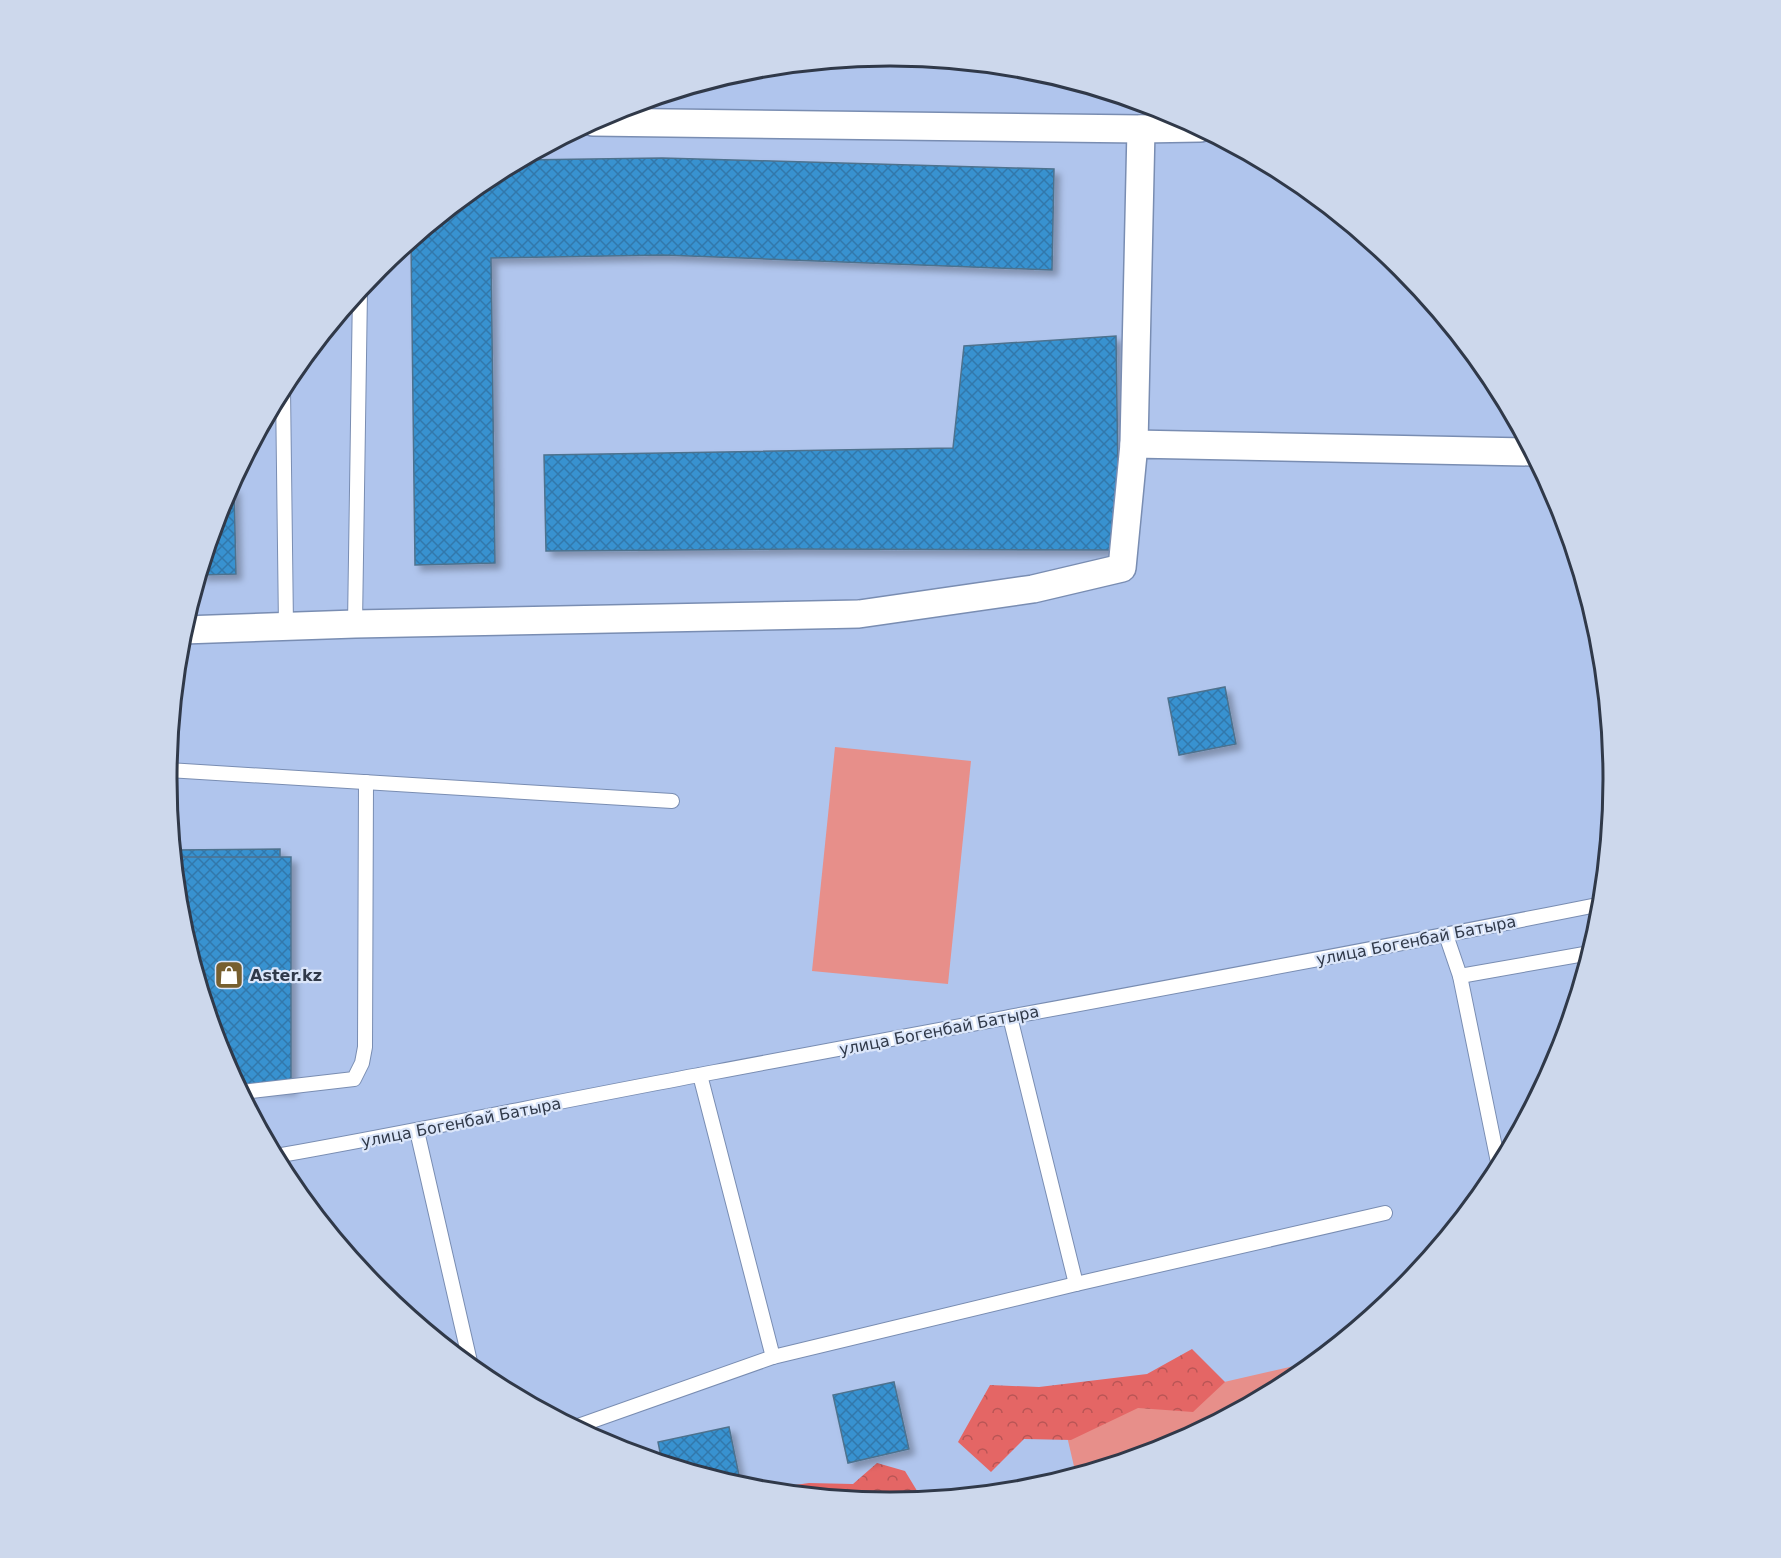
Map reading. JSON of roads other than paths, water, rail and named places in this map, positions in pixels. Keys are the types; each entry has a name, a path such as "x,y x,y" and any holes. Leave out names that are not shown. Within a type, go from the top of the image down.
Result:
{"street":[{"path":"613,122 1181,128"},
{"path":"193,630 355,624 859,614 1033,589 1122,567 1134,444 1141,129"},
{"path":"1134,444 1523,452"}],"lane":[{"path":"355,624 360,303"},
{"path":"283,406 286,626"},
{"path":"177,771 672,801"},
{"path":"250,1091 354,1079 362,1064 365,1047 366,782"},
{"name":"улица Богенбай Батыра","path":"285,1154 1592,906"},
{"path":"1446,935 1460,976 1496,1154"},
{"path":"1460,976 1581,955"},
{"path":"1010,1017 1076,1284"},
{"path":"700,1075 773,1357"},
{"path":"417,1131 468,1354"},
{"path":"586,1423 773,1357 1385,1213"}],"place":[{"name":"Aster.kz","path":"229,975"}]}
